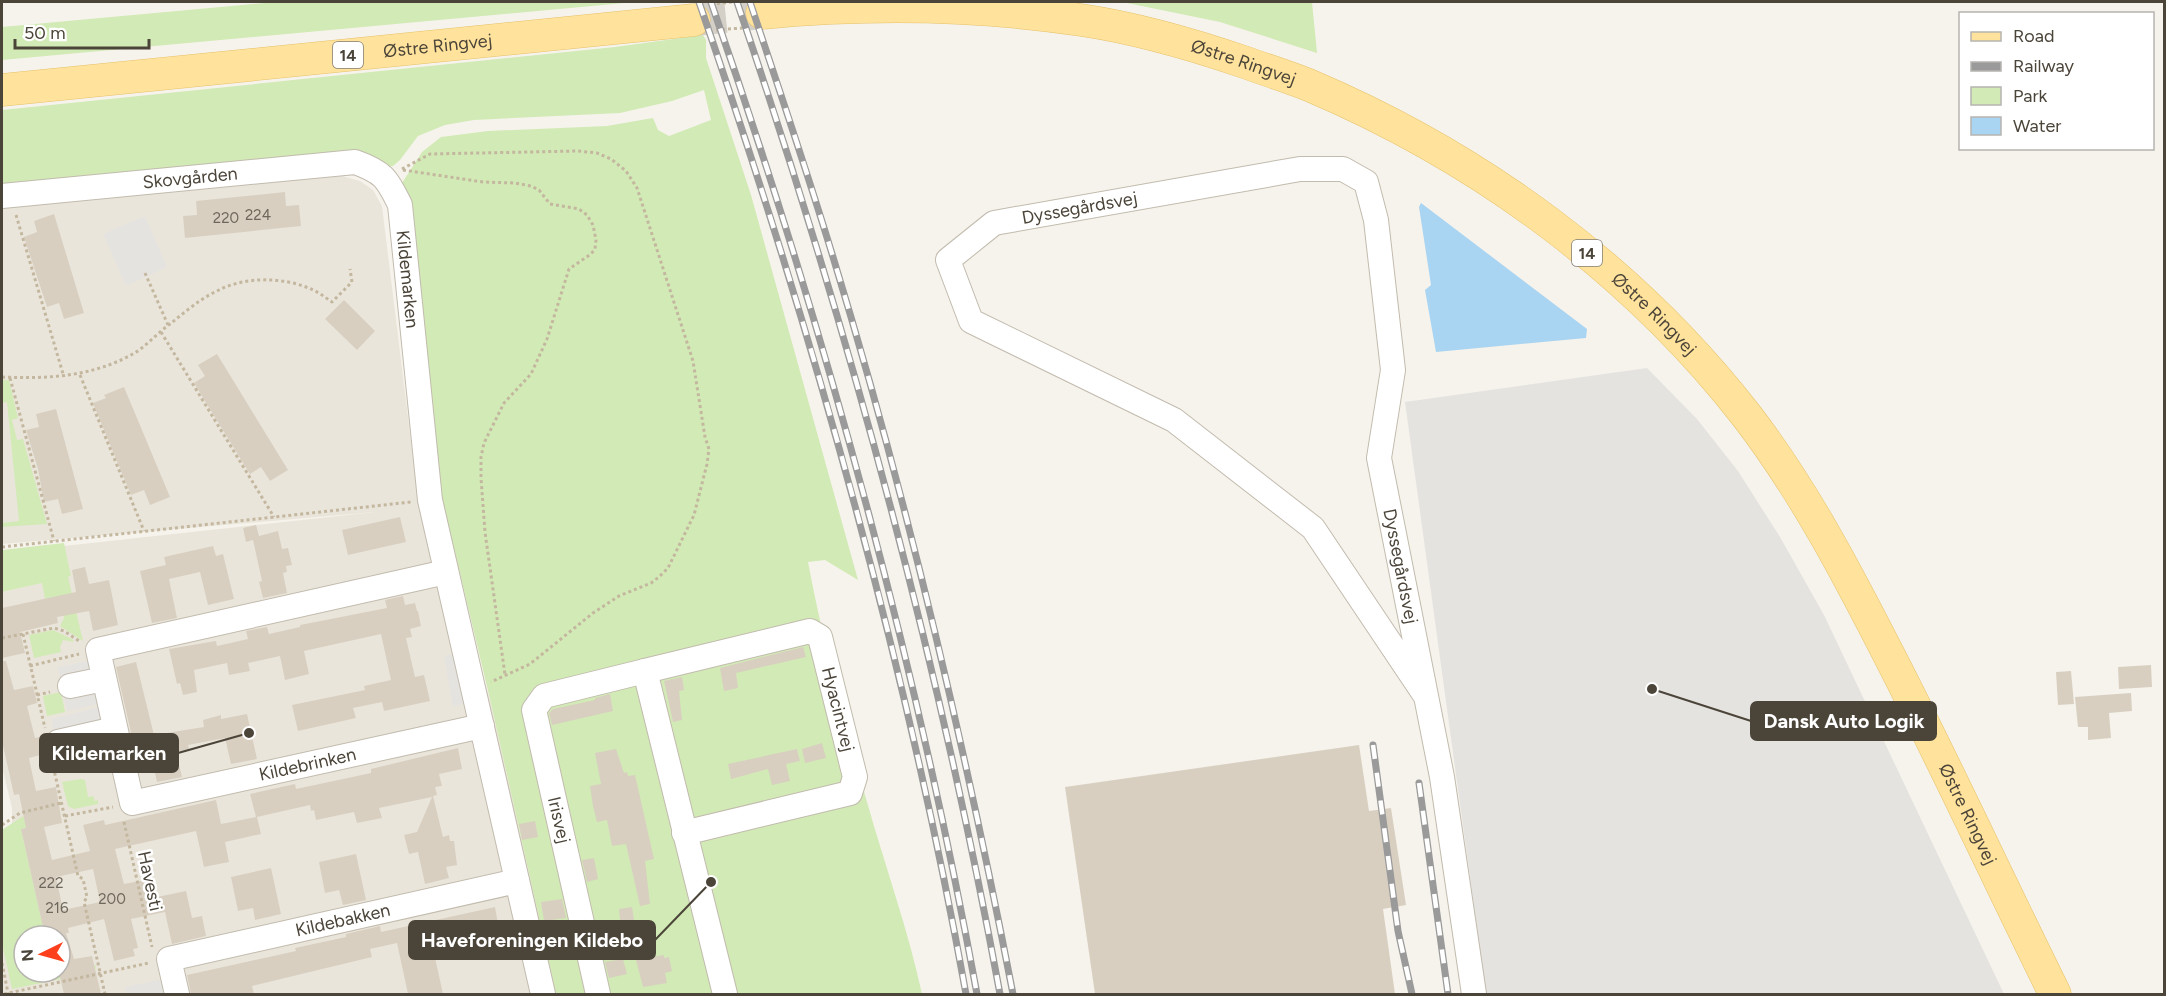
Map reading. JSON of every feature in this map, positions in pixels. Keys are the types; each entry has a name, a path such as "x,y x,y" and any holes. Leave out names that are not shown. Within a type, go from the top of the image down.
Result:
{"main road":[{"name":"Østre Ringvej","path":"757,20 870,6 980,8 1084,21 1194,45 1309,85 1425,141 1516,198 1606,268 1689,349 1746,416 1798,490 1838,555 1901,678 2055,994"},
{"name":"Østre Ringvej","path":"2,90 705,25"}],"street":[{"name":"Skovgården","path":"6,195 355,162 389,174"},
{"name":"Dyssegårdsvej","path":"1425,695 1313,528 1174,420 971,321 948,260 994,223 1300,169 1344,169 1366,182 1376,220 1393,370 1379,458 1442,777 1473,994"},
{"name":"Kildemarken","path":"389,174 399,205 430,500 543,994"},
{"path":"127,804 115,729 98,650 446,572"},
{"name":"Hyacintvej","path":"592,685 810,630 820,637 840,709 855,777 850,793 684,833"},
{"path":"645,671 724,994"},
{"path":"70,686 104,679"},
{"name":"Irisvej","path":"592,685 544,696 534,710 598,994"},
{"name":"Kildebrinken","path":"127,804 482,726"},
{"path":"52,744 115,729"},
{"name":"Kildebakken","path":"162,960 517,881"},
{"path":"162,960 177,994"}],"path":[{"path":"705,25 757,20"},
{"path":"389,174 430,154 578,151 597,153 612,159 626,171 637,188 693,361 709,449 694,515 668,568 651,583 619,597 593,613 530,664 474,692"},
{"path":"389,174 531,186 539,190 550,204 579,209 587,215 594,232 595,249 569,269 547,339 531,374 504,403 484,443 481,457 485,532 505,675"},
{"path":"6,195 64,377"},
{"path":"2,377 42,379 64,377 108,366 133,354 201,301 220,289 237,283 288,281 314,290 332,302 352,282 350,269"},
{"path":"145,273 168,325"},
{"path":"160,332 274,517"},
{"path":"80,374 144,531"},
{"path":"10,378 54,541"},
{"path":"2,547 430,500"},
{"path":"2,638 54,628 98,650"},
{"path":"23,634 52,744 78,876 83,879 87,897 84,902 105,994"},
{"path":"30,666 98,650"},
{"path":"2,825 20,813 62,803"},
{"path":"65,816 127,804"},
{"name":"Havesti","path":"127,804 140,901 162,960"},
{"path":"2,963 7,994 162,960"}],"shaded area":[{"path":"342,176 360,181 373,190 382,206 419,507 460,605 490,699 556,994 2,994 2,837 12,825 12,808 2,767 2,592 71,576 64,546 375,512 2,544 2,200"},
{"path":"145,216 167,267 126,286 103,234"},
{"path":"1647,368 1697,419 1738,471 1780,537 1824,615 2004,994 1486,994 1405,402"},
{"path":"454,654 464,704 453,707 444,656"},
{"path":"88,661 98,704 67,711 58,667"},
{"path":"99,707 108,752 60,762 51,719"},
{"path":"163,979 166,994 126,994 125,987"}],"green space":[{"path":"276,2 635,2 2,60 2,27"},
{"path":"1122,2 1312,2 1317,53 1220,22"},
{"path":"703,35 706,40 706,58 751,195 858,580 825,560 808,562 842,713 922,994 556,994 442,498 402,183 422,152 441,137 488,131 607,126 653,118 658,130 669,136 711,120 704,90 672,101 620,113 474,120 445,125 418,136 400,160 393,166 386,167 2,187 2,110 615,47"},
{"path":"2,380 9,380 18,418 12,420 17,440 23,439 47,524 2,527 2,523 19,521 7,402 2,403"},
{"path":"64,543 71,576 68,577 83,641 60,626 64,618 61,601 52,597 45,599 42,583 2,592 2,550"},
{"path":"53,630 74,642 63,640 60,647 61,652 34,658 29,635"},
{"path":"61,692 65,712 47,716 43,696"},
{"path":"85,780 88,797 93,796 95,801 98,800 98,804 74,809 68,806 62,782"},
{"path":"23,816 27,828 21,829 42,924 12,924 12,984 36,984 12,989 2,943 2,830"},
{"path":"96,965 95,972 72,977 72,971"}],"water":[{"path":"1421,203 1587,329 1586,338 1436,352 1425,290 1431,285 1419,207"}],"building":[{"path":"285,192 286,206 299,205 301,226 185,238 183,216 197,215 196,201"},
{"path":"54,214 84,313 64,319 59,303 47,307 24,237 37,232 34,221"},
{"path":"344,300 375,331 357,350 325,319"},
{"path":"217,354 288,470 270,481 261,467 250,474 194,383 205,376 198,365"},
{"path":"124,387 170,497 150,505 144,490 131,495 93,403 106,398 104,395"},
{"path":"56,409 83,509 62,514 58,499 44,502 38,469 26,430 39,427 36,414"},
{"path":"400,517 406,542 348,555 342,530"},
{"path":"256,525 259,536 278,531 282,549 288,548 292,565 286,566 287,572 283,573 287,593 263,598 259,582 262,581 253,540 246,542 243,528"},
{"path":"213,546 216,556 223,554 234,599 208,605 200,572 169,579 177,618 152,623 140,571 166,565 164,557"},
{"path":"85,567 89,584 109,580 118,625 93,631 89,611 57,617 58,623 20,632 25,653 2,658 2,608 76,592 72,570"},
{"path":"403,596 405,605 415,603 418,611 421,626 410,629 412,637 406,638 415,677 424,675 430,701 384,711 382,702 353,708 356,718 298,731 292,705 365,690 364,686 391,680 381,634 304,651 309,674 285,680 280,656 248,663 250,671 229,675 227,663 194,670 197,692 183,695 180,683 177,684 169,649 216,641 217,646 248,639 246,631 267,627 269,634 300,627 300,625 387,608 385,600"},
{"path":"803,647 806,657 736,673 738,688 724,691 720,668"},
{"path":"2,661 6,661 14,690 33,686 37,703 27,706 35,738 44,736 44,746 48,753 29,758 30,763 36,791 56,787 62,823 44,827 52,860 90,851 83,825 104,820 105,825 216,800 221,824 256,817 250,794 295,784 296,789 371,773 371,769 458,748 462,769 439,774 442,786 435,787 437,795 433,796 443,837 449,835 450,841 454,841 457,865 446,867 449,878 425,884 418,852 409,854 404,835 417,832 432,797 379,808 382,818 357,823 354,812 316,820 314,810 311,811 310,805 257,817 261,834 225,842 229,862 204,867 196,831 115,849 124,884 151,879 157,897 186,891 192,918 202,916 206,936 172,944 165,912 131,919 138,948 133,949 135,956 114,961 104,919 72,927 72,924 42,924 21,829 26,828 19,794 14,795 2,741","holes":["93,869 100,902 63,910 56,877"]},
{"path":"136,662 154,735 204,727 203,720 221,715 221,719 247,714 257,759 231,764 225,738 188,745 189,749 176,752 182,777 157,782 151,755 137,759 116,667"},
{"path":"2151,665 2152,687 2119,689 2118,667"},
{"path":"2071,671 2074,704 2058,705 2056,672"},
{"path":"682,677 684,690 679,691 682,720 673,722 664,681"},
{"path":"2131,693 2132,711 2109,713 2111,738 2088,740 2088,727 2078,727 2075,697"},
{"path":"610,694 613,711 552,725 549,713 553,709 595,700 595,698"},
{"path":"822,743 826,758 805,763 802,749"},
{"path":"1359,745 1369,811 1391,808 1406,905 1383,909 1395,994 1095,994 1065,787"},
{"path":"616,749 624,773 627,772 628,776 635,775 654,859 645,861 650,904 640,906 626,844 612,846 607,820 597,822 593,806 590,786 601,784 595,753"},
{"path":"797,749 800,761 786,764 790,781 772,785 768,769 731,779 728,764"},
{"path":"535,821 538,837 522,840 519,824"},
{"path":"356,854 366,900 343,905 339,890 325,893 319,862"},
{"path":"594,858 598,879 587,882 582,860"},
{"path":"271,868 281,914 255,920 253,908 238,911 231,877"},
{"path":"562,899 566,918 544,921 541,902"},
{"path":"495,907 499,929 456,938 458,948 434,953 443,994 408,994 397,943 370,949 372,957 252,986 254,994 191,994 187,975 296,951 295,948 346,937 346,934 380,926 381,932"},
{"path":"632,907 635,927 621,930 619,909"},
{"path":"72,952 74,959 92,956 101,994 64,994 62,984 72,984"},
{"path":"664,955 664,958 669,957 672,971 665,973 667,983 643,987 636,960"},
{"path":"623,959 627,974 609,978 605,962"}],"tunnel":[{"path":"694,20 762,13"}],"railway":[{"path":"699,2 779,246 852,493 914,742 942,868 966,994"},
{"path":"711,2 792,246 863,493 925,742 977,994"},
{"path":"737,2 816,246 887,493 948,742 1000,994"},
{"path":"750,2 823,225 886,439 933,623 975,808 1013,994"},
{"path":"1373,745 1398,931 1412,994"},
{"path":"1419,783 1448,994"}],"place":[{"name":"Dansk Auto Logik","path":"1652,689"},
{"name":"Kildemarken","path":"249,733"},
{"name":"Haveforeningen Kildebo","path":"711,882"}]}
